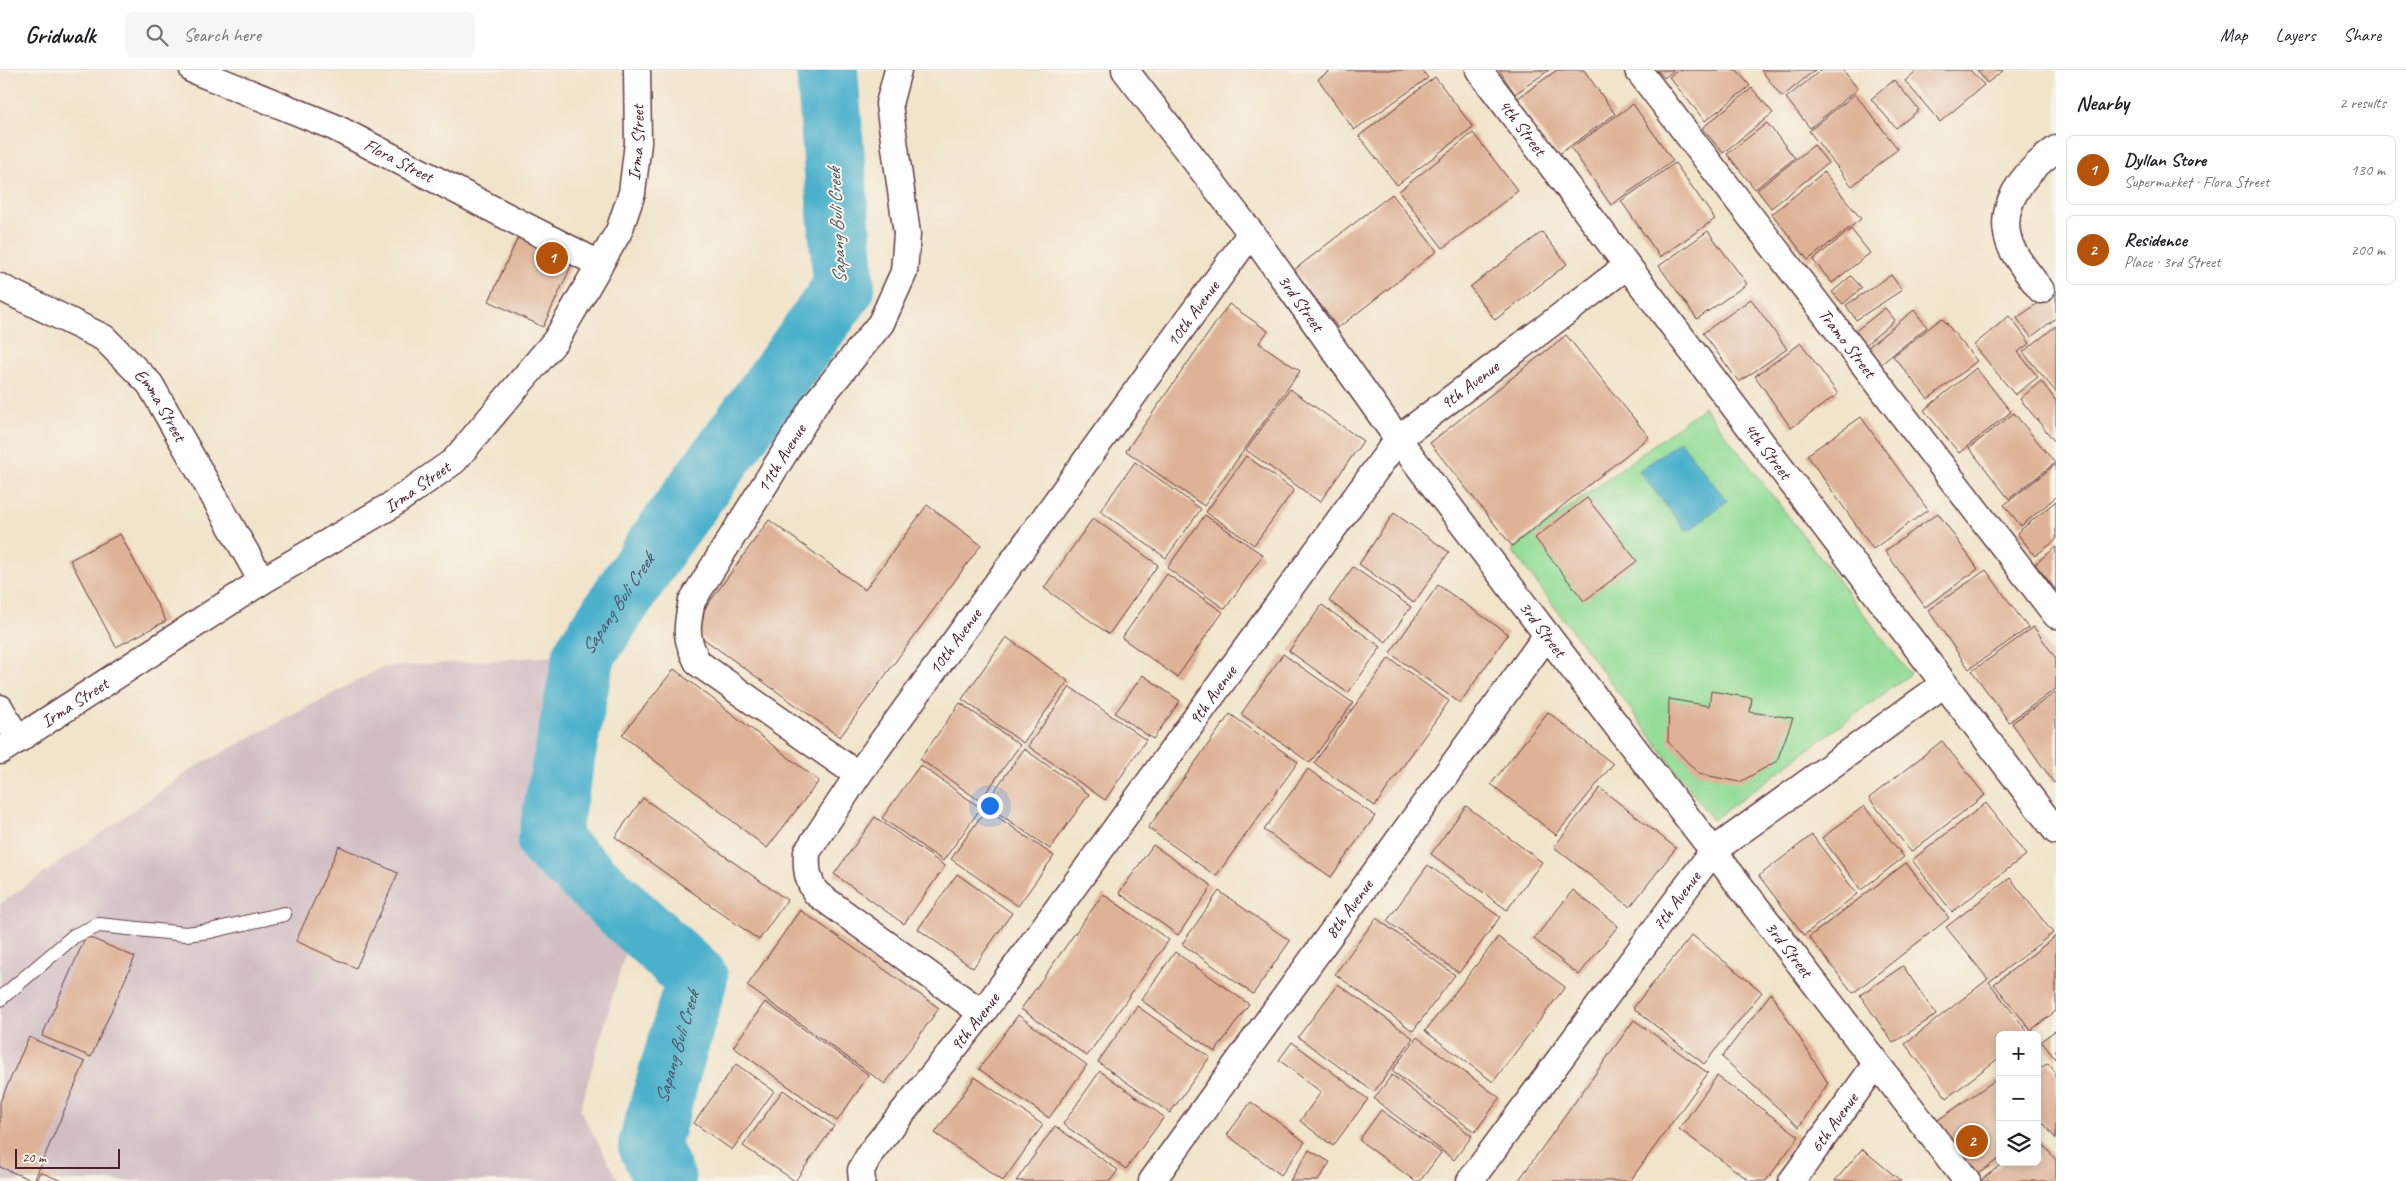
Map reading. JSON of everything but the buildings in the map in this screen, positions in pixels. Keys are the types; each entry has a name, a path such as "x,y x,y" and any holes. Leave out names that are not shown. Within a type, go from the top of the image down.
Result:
{"street":[{"name":"Flora Street","path":"193,70 334,127 599,264"},
{"name":"Irma Street","path":"9,746 262,581 390,506 454,461 556,340 619,231 632,193 638,143 637,70"},
{"name":"11th Avenue","path":"858,775 698,663 688,644 688,621 692,601 815,404 881,323 904,272 907,234 890,104 898,70"},
{"name":"3rd Street","path":"1125,70 1251,234 1398,439 1967,1181"},
{"name":"4th Street","path":"1479,70 2056,832"},
{"name":"Tramo Street","path":"1638,70 2056,615"},
{"path":"2041,290 2012,249 2004,225 2010,199 2024,177 2056,149"},
{"name":"10th Avenue","path":"982,1013 830,905 816,893 808,881 807,852 858,775 1251,234"},
{"name":"9th Avenue","path":"862,1181 861,1170 870,1152 982,1013 1398,439 1627,266"},
{"name":"Emma Street","path":"0,287 104,338 150,384 262,581"},
{"name":"8th Avenue","path":"1152,1181 1547,635"},
{"name":"7th Avenue","path":"1470,1181 1713,852 1944,684"},
{"path":"0,708 9,746"},
{"name":"6th Avenue","path":"1792,1181 1876,1064"}],"lane":[{"path":"0,999 74,936 99,925 186,934 210,931 284,914"}],"shaded area":[{"path":"558,656 517,833 630,936 580,1110 619,1181 0,1181 0,904 195,767 383,667"}],"green space":[{"path":"1704,407 1910,674 1713,820 1512,550"}],"water":[{"path":"1680,441 1727,501 1687,532 1639,471"}],"waterway":[{"name":"Sapang Buli Creek","path":"665,1181 649,1145 697,978 548,841 584,655 658,544 844,288 827,70"}],"place":[{"name":"Dyllan Store","path":"552,258"},
{"name":"Residence","path":"1972,1141"}]}
